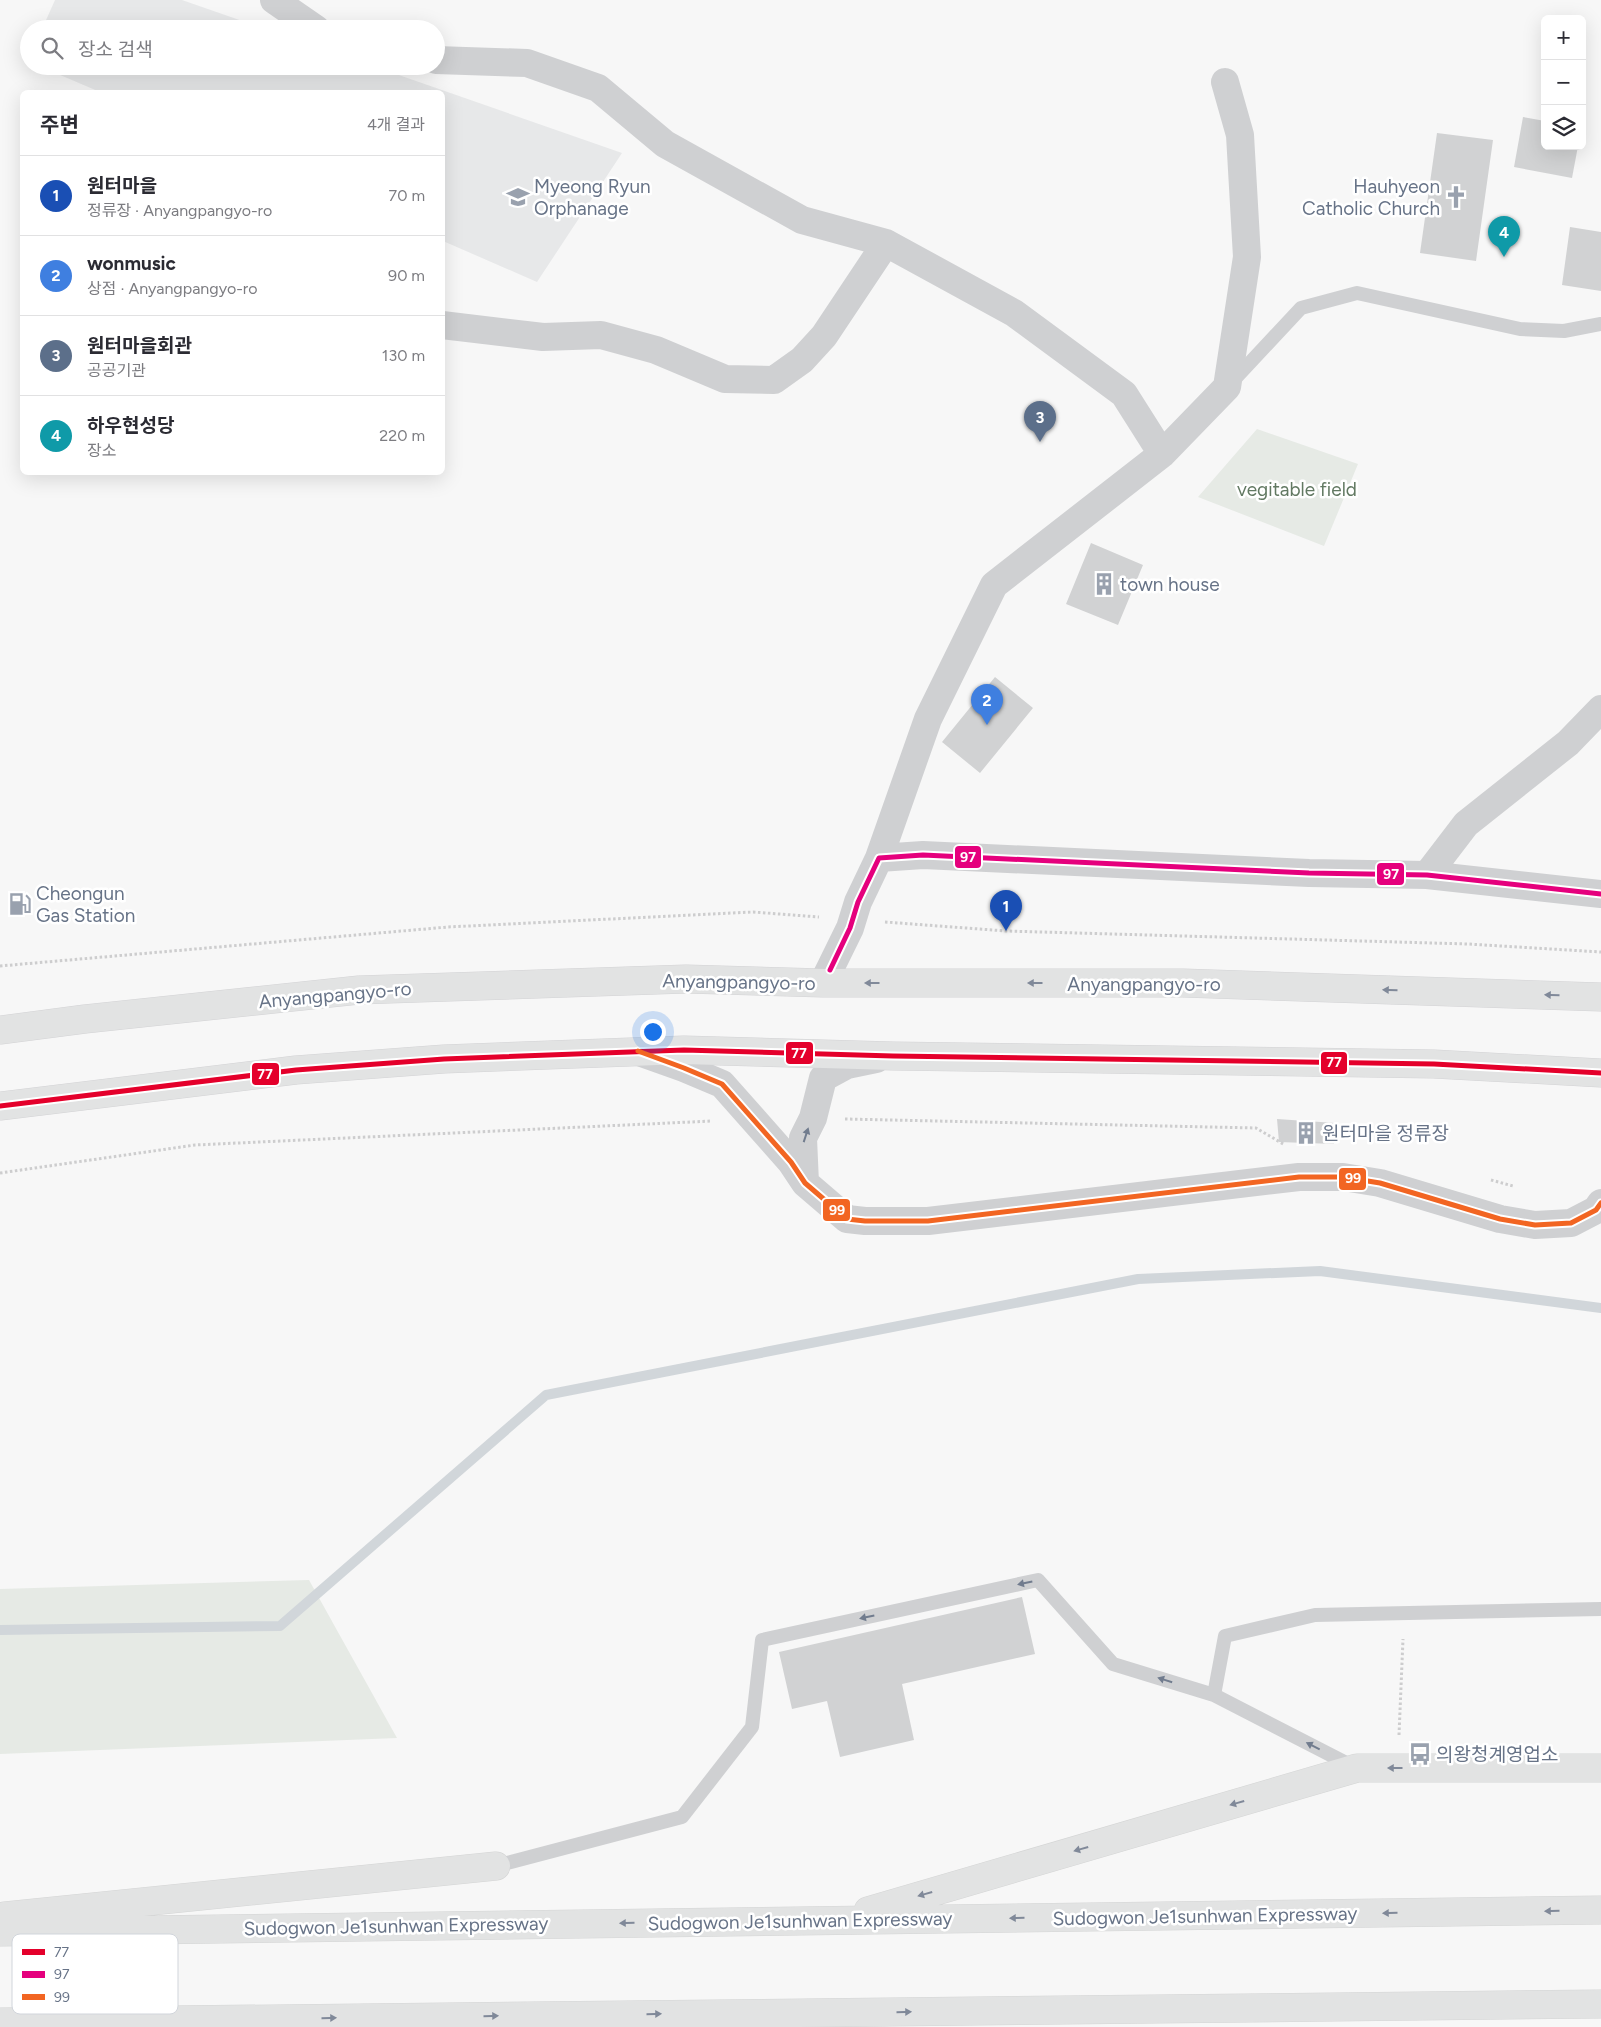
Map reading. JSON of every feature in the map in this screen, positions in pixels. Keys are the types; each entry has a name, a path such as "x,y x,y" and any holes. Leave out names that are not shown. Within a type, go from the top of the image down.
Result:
{"main road":[{"name":"Anyangpangyo-ro","path":"0,1030 358,990 686,979 824,983 1183,983 1601,997"},
{"path":"0,1106 296,1070 444,1059 684,1050 893,1056 1425,1064 1601,1073"},
{"path":"834,1921 1356,1768 1601,1768"},
{"path":"0,1916 496,1866"},
{"name":"Sudogwon Je1sunhwan Expressway","path":"0,1932 1601,1910"},
{"path":"0,2022 1601,2004"},
{"path":"828,2012 870,2027"}],"street":[{"path":"274,0 303,20"},
{"path":"445,60 527,63 598,88 665,144 802,220 886,243 1014,314 1124,394 1162,454"},
{"path":"824,983 853,920 858,902 878,858 928,719 994,586 1162,454 1227,387 1247,257 1240,135 1225,82"},
{"path":"445,325 543,337 601,335 656,350 725,379 774,380 802,360 824,336 886,243"},
{"path":"1426,874 1466,824 1568,743 1601,709"},
{"path":"878,858 923,855 1309,873 1426,874 1601,894"},
{"path":"638,1051 722,1084 791,1162 805,1183 847,1218 864,1222 928,1222 1299,1177 1343,1177 1380,1183 1500,1218 1535,1225 1571,1223 1599,1208"},
{"path":"805,1183 803,1138 813,1118 823,1078 847,1065 893,1056"}],"lane":[{"path":"1227,387 1300,308 1357,293 1520,329 1564,331 1601,324"},
{"path":"496,1866 682,1817 752,1727 762,1640 1038,1580 1113,1664 1214,1695 1356,1768"},
{"path":"1214,1695 1225,1636 1315,1615 1601,1608"}],"path":[{"path":"0,966 448,927 753,912 1006,931 1468,944 1601,952"},
{"path":"1398,1768 1404,1613"}],"shaded area":[{"path":"55,0 182,0 239,20 46,20"},
{"name":"Myeong Ryun Orphanage","path":"60,75 399,75 442,90 95,90"},
{"name":"Myeong Ryun Orphanage","path":"445,91 622,153 537,282 445,242"}],"green space":[{"name":"vegitable field","path":"1257,429 1358,464 1324,546 1198,497"},
{"path":"309,1580 397,1738 0,1754 0,1589"}],"building":[{"path":"1523,117 1541,120 1541,150 1577,150 1572,178 1514,167"},
{"name":"Hauhyeon Catholic Church","path":"1437,133 1493,140 1476,261 1420,253"},
{"path":"1570,227 1601,232 1601,291 1562,285"},
{"name":"town house","path":"1091,543 1143,565 1118,625 1066,604"},
{"path":"995,677 1033,708 980,773 942,742"},
{"name":"원터마을 정류장","path":"1277,1119 1335,1123 1334,1144 1279,1142"},
{"path":"1022,1597 1035,1654 902,1684 914,1740 840,1757 827,1701 792,1709 779,1652"}],"waterway":[{"path":"0,1630 280,1626 546,1395 1138,1279 1320,1271 1601,1308"}],"transit line":[{"name":"97","path":"830,970 850,928 858,902 879,858 923,855 1309,873 1427,875 1601,894"},
{"name":"77","path":"0,1106 296,1070 444,1059 684,1050 893,1056 1434,1064 1601,1073"},
{"name":"99","path":"638,1051 722,1084 791,1162 805,1183 847,1219 865,1221 928,1221 1299,1177 1343,1177 1380,1183 1500,1219 1535,1225 1571,1223 1596,1210 1601,1203"}],"place":[{"name":"Myeong Ryun Orphanage","path":"518,197"},
{"name":"Hauhyeon Catholic Church","path":"1456,197"},
{"name":"하우현성당","path":"1504,257"},
{"name":"원터마을회관","path":"1040,442"},
{"name":"town house","path":"1104,584"},
{"name":"wonmusic","path":"987,725"},
{"name":"Cheongun Gas Station","path":"20,904"},
{"name":"원터마을","path":"1006,931"},
{"name":"원터마을 정류장","path":"1306,1133"},
{"name":"의왕청계영업소","path":"1420,1754"}]}
